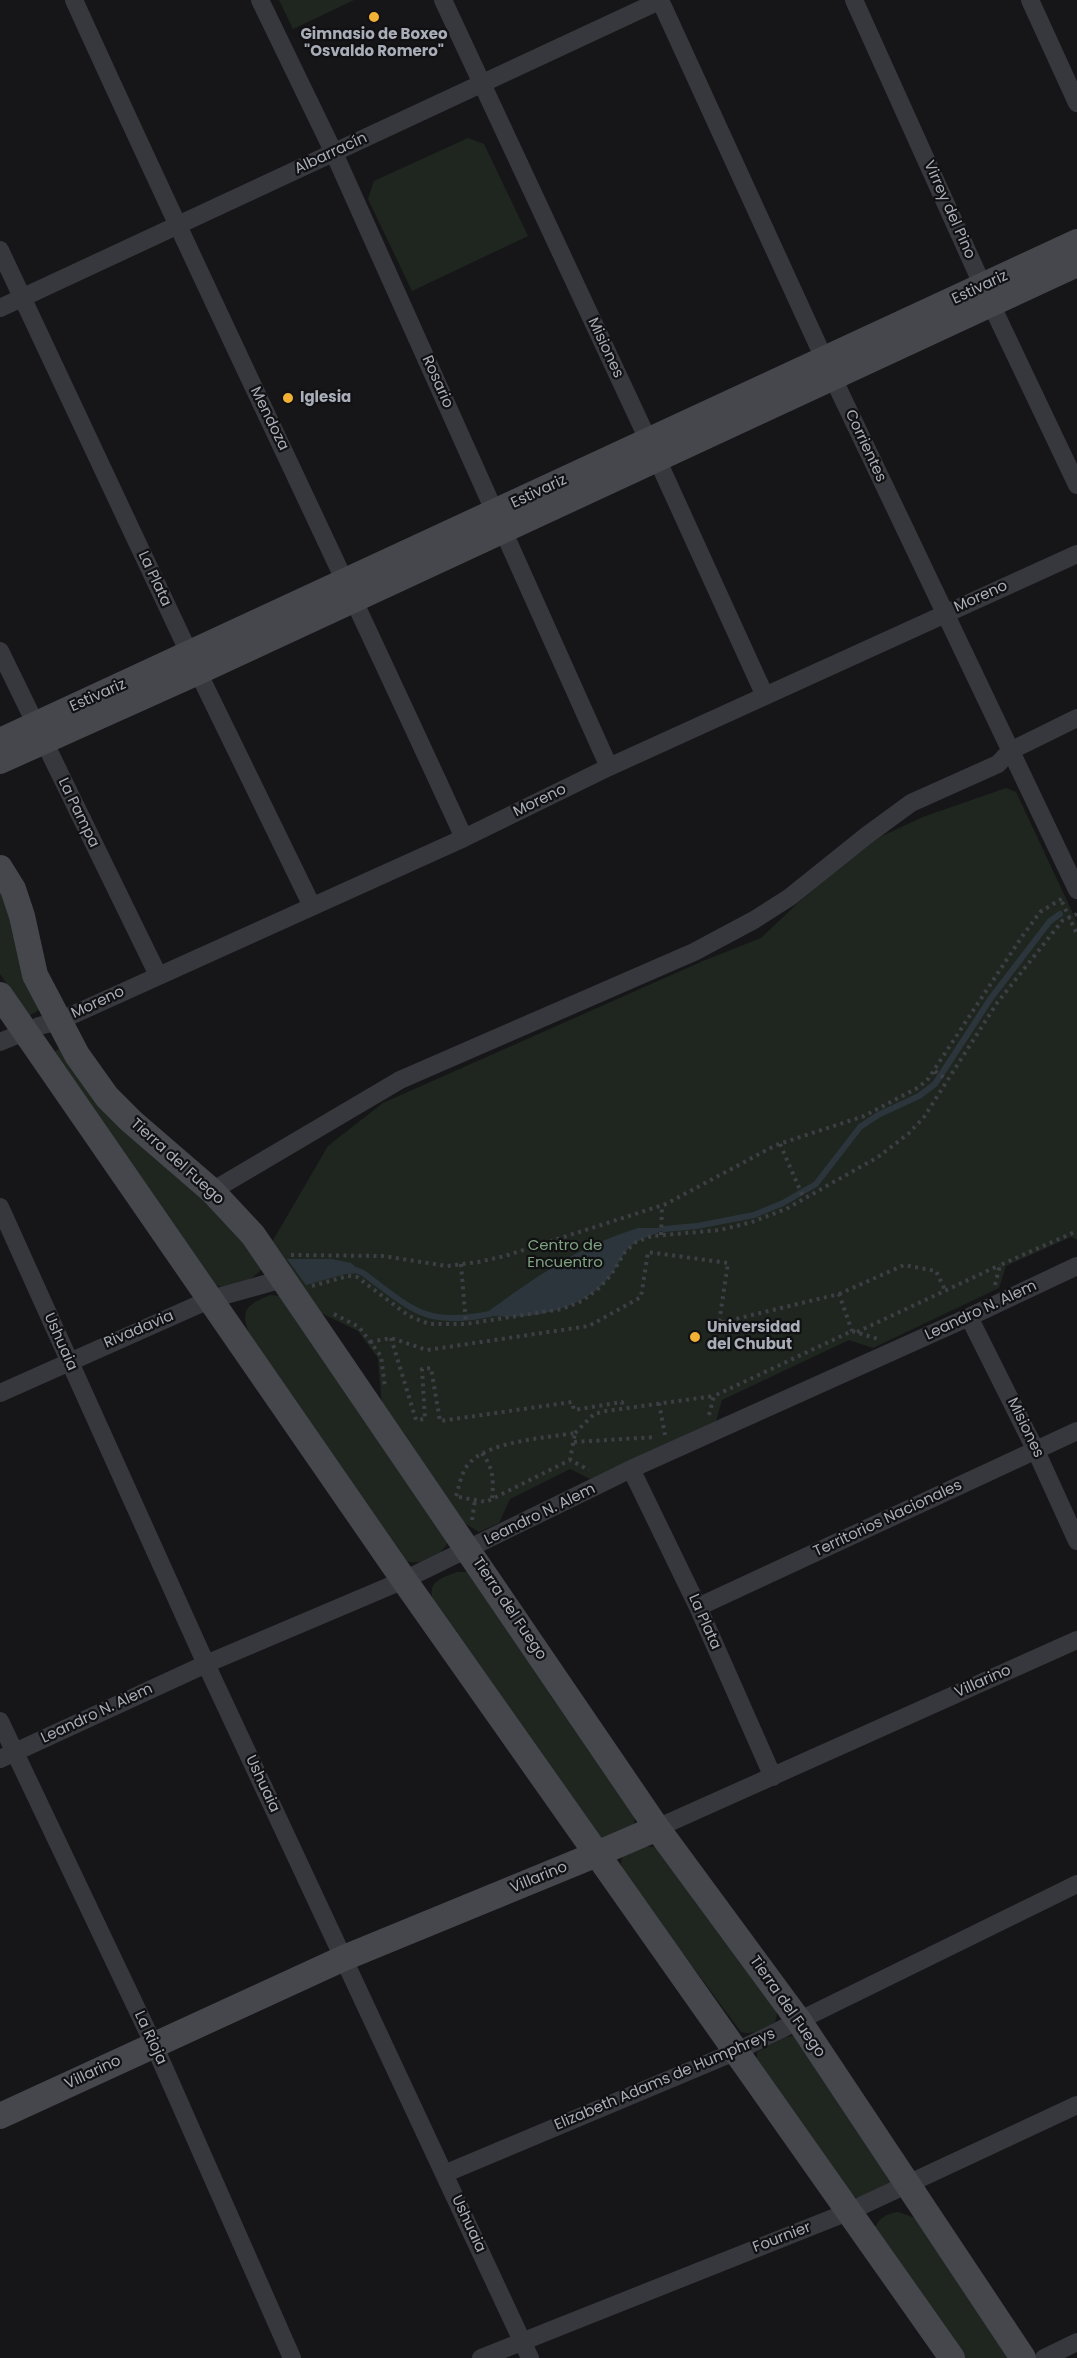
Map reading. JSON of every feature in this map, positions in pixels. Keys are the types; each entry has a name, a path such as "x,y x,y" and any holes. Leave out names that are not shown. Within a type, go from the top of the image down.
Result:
{"street":[{"name":"Mendoza","path":"74,0 177,226 351,590 464,838"},
{"name":"Rosario","path":"260,0 334,153 609,767"},
{"name":"Misiones","path":"443,0 765,696"},
{"name":"Albarracín","path":"0,308 660,0"},
{"name":"Corrientes","path":"660,0 829,369 1010,751 1073,893"},
{"name":"Virrey del Pino","path":"854,0 987,295 1077,485"},
{"path":"1030,0 1077,103"},
{"name":"Estivariz","path":"0,761 39,733 987,295 1077,242"},
{"name":"La Plata","path":"0,250 194,663 312,906"},
{"name":"Estivariz","path":"987,295 1077,264"},
{"name":"Moreno","path":"0,1042 25,1031 59,1021 464,838 609,767 1077,554"},
{"name":"La Pampa","path":"0,651 158,975"},
{"path":"212,1191 400,1080 694,952 754,920 790,897 911,803 998,764 1010,751 1077,718"},
{"name":"Estivariz","path":"0,741 39,733"},
{"name":"Tierra del Fuego","path":"0,868 13,889 22,916 35,975 77,1055 107,1096 155,1144 212,1191 253,1235 657,1828 799,2021 1023,2358"},
{"path":"0,995 404,1580 952,2358"},
{"name":"Ushuaia","path":"0,1207 206,1664 530,2358"},
{"name":"Leandro N. Alem","path":"7,1755 206,1664 404,1580 631,1469 1077,1266"},
{"name":"Rivadavia","path":"0,1393 211,1299 283,1280"},
{"name":"Misiones","path":"969,1317 1036,1451 1077,1541"},
{"name":"Territorios Nacionales","path":"698,1607 1077,1431"},
{"name":"La Plata","path":"631,1469 698,1607 773,1777"},
{"name":"Villarino","path":"0,2116 344,1958 657,1828 1077,1640"},
{"name":"La Rioja","path":"0,1721 7,1755 153,2045 292,2358"},
{"name":"Elizabeth Adams de Humphreys","path":"444,2174 736,2051 1077,1884"},
{"name":"Fournier","path":"481,2358 521,2340 848,2212 1077,2105"},
{"path":"1044,2358 1077,2342"}],"path":[{"path":"267,1256 383,1256 447,1266 506,1256 662,1206 780,1144 864,1116 919,1087 935,1071 1040,912 1073,893"},
{"path":"1061,899 1077,934"},
{"path":"314,1294 310,1287 348,1276 357,1277 409,1316 429,1324 466,1323 562,1309 582,1301 599,1288 611,1275 625,1252 636,1242 661,1234 720,1230 752,1222 786,1209 878,1157 908,1134 924,1117 997,1003 1062,921 1077,914"},
{"path":"935,1071 948,1080"},
{"path":"780,1144 804,1198"},
{"path":"661,1234 662,1206"},
{"path":"570,1461 575,1433 594,1414 714,1396 1076,1232"},
{"path":"370,1342 391,1338 427,1350 589,1326 641,1297 648,1252 728,1263 719,1323 839,1294 904,1265 936,1271 946,1290"},
{"path":"461,1264 466,1323"},
{"path":"995,1286 1000,1265"},
{"path":"839,1294 855,1332"},
{"path":"332,1313 359,1327 381,1356 386,1395"},
{"path":"855,1332 879,1339"},
{"path":"391,1338 416,1420 425,1419 422,1369 431,1368 440,1421 572,1402 573,1410 622,1402 623,1408"},
{"path":"700,1420 709,1416 714,1396"},
{"path":"659,1403 665,1437"},
{"path":"655,1442 674,1432"},
{"path":"456,1497 465,1468 476,1456 494,1448 575,1433"},
{"path":"573,1442 665,1437"},
{"path":"482,1453 490,1464 494,1478 492,1498"},
{"path":"570,1461 590,1472"},
{"path":"450,1496 486,1502 570,1461"}],"green space":[{"path":"279,0 354,0 293,29"},
{"path":"468,138 484,144 528,236 412,291 368,199 374,181"},
{"name":"Centro de Encuentro","path":"1006,788 1016,792 1077,922 1077,1240 1071,1237 1006,1266 999,1288 873,1348 849,1340 722,1400 716,1421 590,1479 570,1469 510,1499 499,1523 479,1532 461,1521 382,1406 378,1358 358,1331 319,1312 272,1242 328,1146 383,1103 703,961 761,938 859,851 882,836 923,817"},
{"path":"0,888 39,1010 29,1016 0,974"},
{"path":"60,1049 259,1259 261,1270 245,1282 233,1287 214,1284 53,1052"},
{"path":"270,1295 280,1296 448,1542 435,1556 416,1562 403,1560 249,1333 245,1318 248,1308"},
{"path":"457,1572 467,1572 477,1578 636,1811 634,1824 622,1835 596,1840 434,1604 433,1586 440,1579"},
{"path":"643,1846 656,1847 775,2006 777,2015 775,2022 754,2032 741,2032 624,1874 621,1864 622,1857"},
{"path":"794,2036 896,2183 858,2198 849,2194 757,2059 757,2052 786,2037"},
{"path":"898,2212 918,2219 1006,2351 1007,2358 963,2358 873,2231 883,2217"}],"shaded area":[{"path":"638,1228 669,1228 631,1246 610,1276 584,1298 569,1306 535,1315 500,1317 483,1315 575,1254"},
{"path":"287,1259 332,1259 351,1263 363,1273 346,1274 306,1285"}],"waterway":[{"path":"664,1229 697,1226 754,1215 783,1203 816,1184 860,1127 878,1115 919,1096 935,1084 991,998 1050,921 1060,914"},
{"path":"356,1270 408,1306 421,1312 450,1318 490,1314"}],"place":[{"name":"Gimnasio de Boxeo \"Osvaldo Romero\"","path":"374,17"},
{"name":"Iglesia","path":"288,398"},
{"name":"Universidad del Chubut","path":"695,1337"}]}
